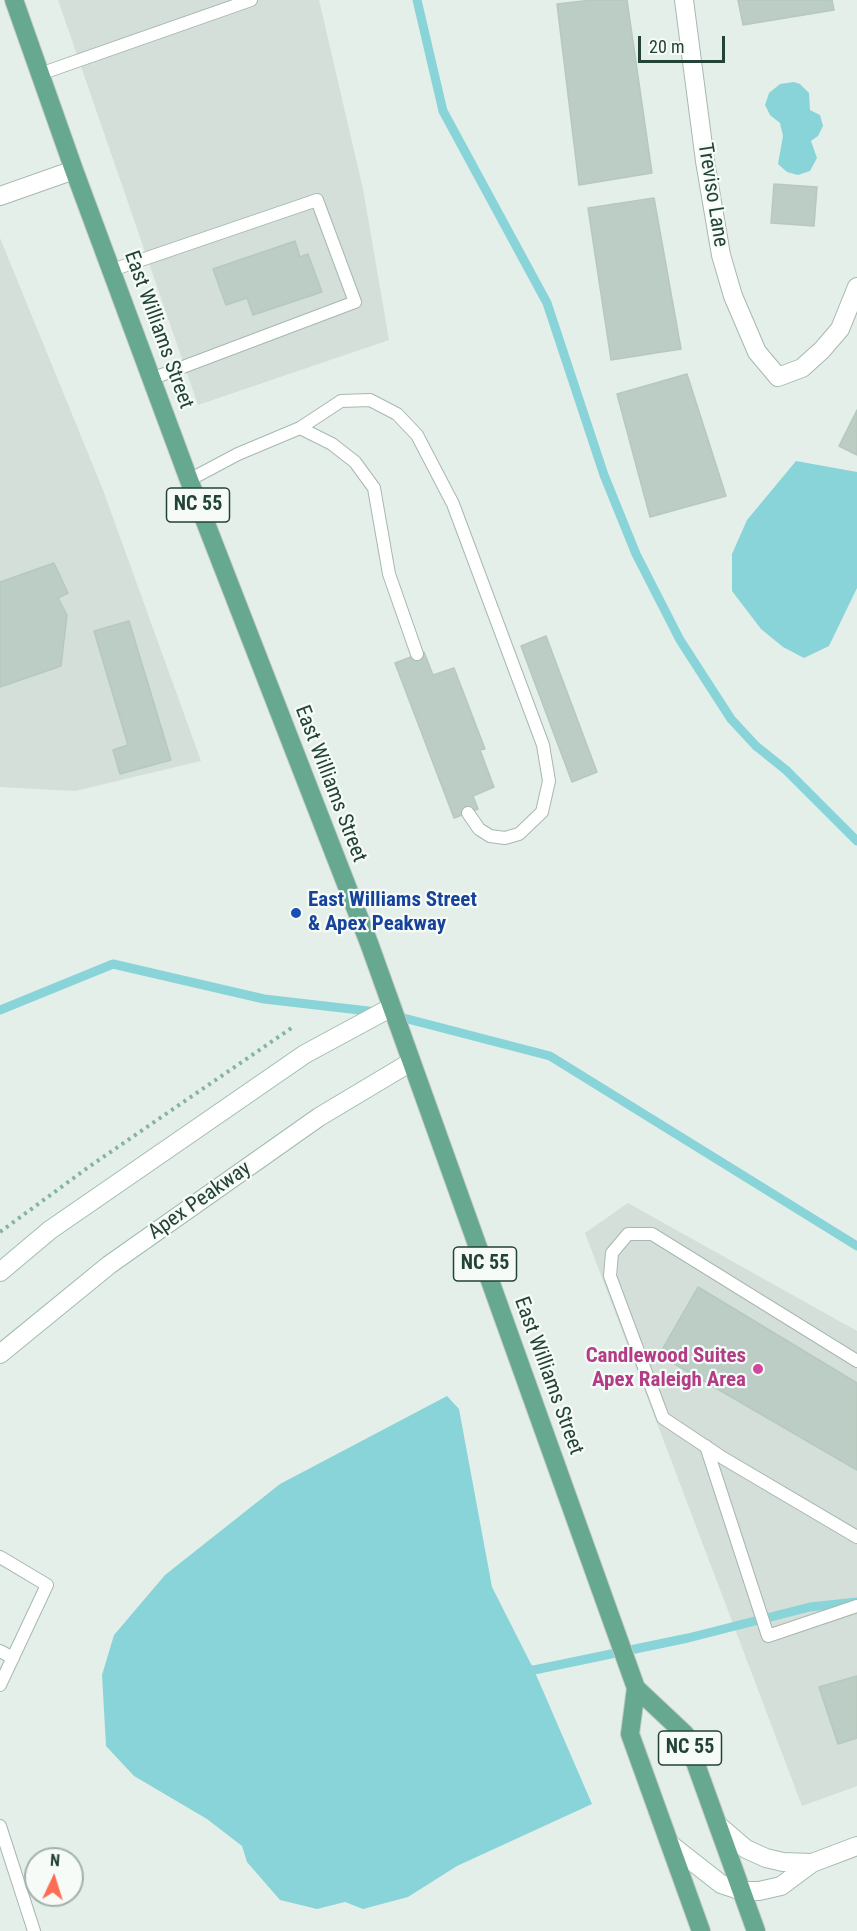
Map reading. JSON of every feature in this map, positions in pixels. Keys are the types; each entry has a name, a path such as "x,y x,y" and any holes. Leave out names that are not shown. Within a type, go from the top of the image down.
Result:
{"main road":[{"name":"East Williams Street","path":"14,0 74,170 189,480 369,943 636,1688 685,1734 756,1931"},
{"name":"Treviso Lane","path":"684,0 705,161 721,255 733,296 757,352 778,377 802,368 822,350 840,329 857,286"},
{"path":"0,196 74,170"},
{"path":"0,1272 50,1230 305,1054 392,1007"},
{"name":"Apex Peakway","path":"0,1354 109,1265 319,1117 411,1062"},
{"name":"East Williams Street","path":"636,1688 630,1734 701,1931"},
{"path":"718,1826 746,1849 766,1858 783,1862 812,1863"},
{"path":"670,1844 721,1884 742,1891 759,1891 782,1886 812,1863 857,1846"}],"lane":[{"path":"40,74 251,0"},
{"path":"112,270 317,200 355,302 151,379"},
{"path":"189,480 238,454 300,428 340,401 370,400 397,414 417,435 453,504 543,745 549,781 542,812 519,834 505,838 490,836 479,829 468,813"},
{"path":"300,428 332,444 355,462 374,488 389,574 417,654"},
{"path":"857,1361 652,1234 628,1234 612,1253 610,1276 663,1418 857,1537"},
{"path":"706,1446 768,1636 857,1606"},
{"path":"0,1557 47,1585 0,1685"},
{"path":"0,1651 14,1658"},
{"path":"0,1826 33,1931"}],"path":[{"path":"0,1232 90,1166 293,1027"}],"shaded area":[{"path":"58,0 319,0 363,189 389,340 198,405"},
{"path":"0,238 103,490 201,761 75,791 0,787"},
{"path":"628,1203 857,1331 857,1786 802,1806 585,1233"}],"water":[{"path":"794,82 800,84 809,93 810,110 820,115 823,126 818,136 811,141 817,158 810,171 798,175 787,172 778,164 783,136 780,123 770,115 765,105 769,93 780,84"},
{"path":"796,461 857,472 857,588 829,646 804,658 783,647 761,629 732,591 732,554 747,520"},
{"path":"447,1396 459,1409 492,1587 534,1670 592,1804 457,1866 408,1897 363,1909 345,1902 317,1909 280,1900 247,1862 242,1846 207,1819 134,1776 106,1746 102,1675 114,1635 165,1575 280,1484"}],"building":[{"path":"592,0 627,0 652,173 579,185 557,4"},
{"path":"738,0 832,0 834,10 743,25"},
{"path":"774,184 817,187 814,226 771,223"},
{"path":"654,198 681,349 611,360 588,208"},
{"path":"295,241 300,257 308,254 322,292 253,315 247,298 226,305 213,269"},
{"path":"687,374 726,496 650,517 617,394"},
{"path":"857,410 857,455 839,446"},
{"path":"54,563 68,593 58,598 67,615 61,666 0,687 0,582"},
{"path":"129,621 171,760 120,774 113,750 128,745 94,631"},
{"path":"546,636 597,772 572,782 521,646"},
{"path":"424,652 433,675 454,668 485,749 480,750 494,787 473,796 478,809 454,818 395,663"},
{"name":"Candlewood Suites Apex Raleigh Area","path":"698,1287 857,1383 857,1470 659,1355"},
{"path":"857,1676 857,1738 838,1744 819,1687"}],"waterway":[{"path":"417,0 443,111 547,303 604,475 636,554 680,640 731,719 756,746 786,770 857,841"},
{"path":"0,1010 113,964 264,999 377,1012"},
{"path":"396,1016 550,1056 857,1246"},
{"path":"522,1669 534,1670 688,1638 810,1607 857,1602"}],"place":[{"name":"East Williams Street & Apex Peakway","path":"296,913"},
{"name":"Candlewood Suites Apex Raleigh Area","path":"758,1369"}]}
